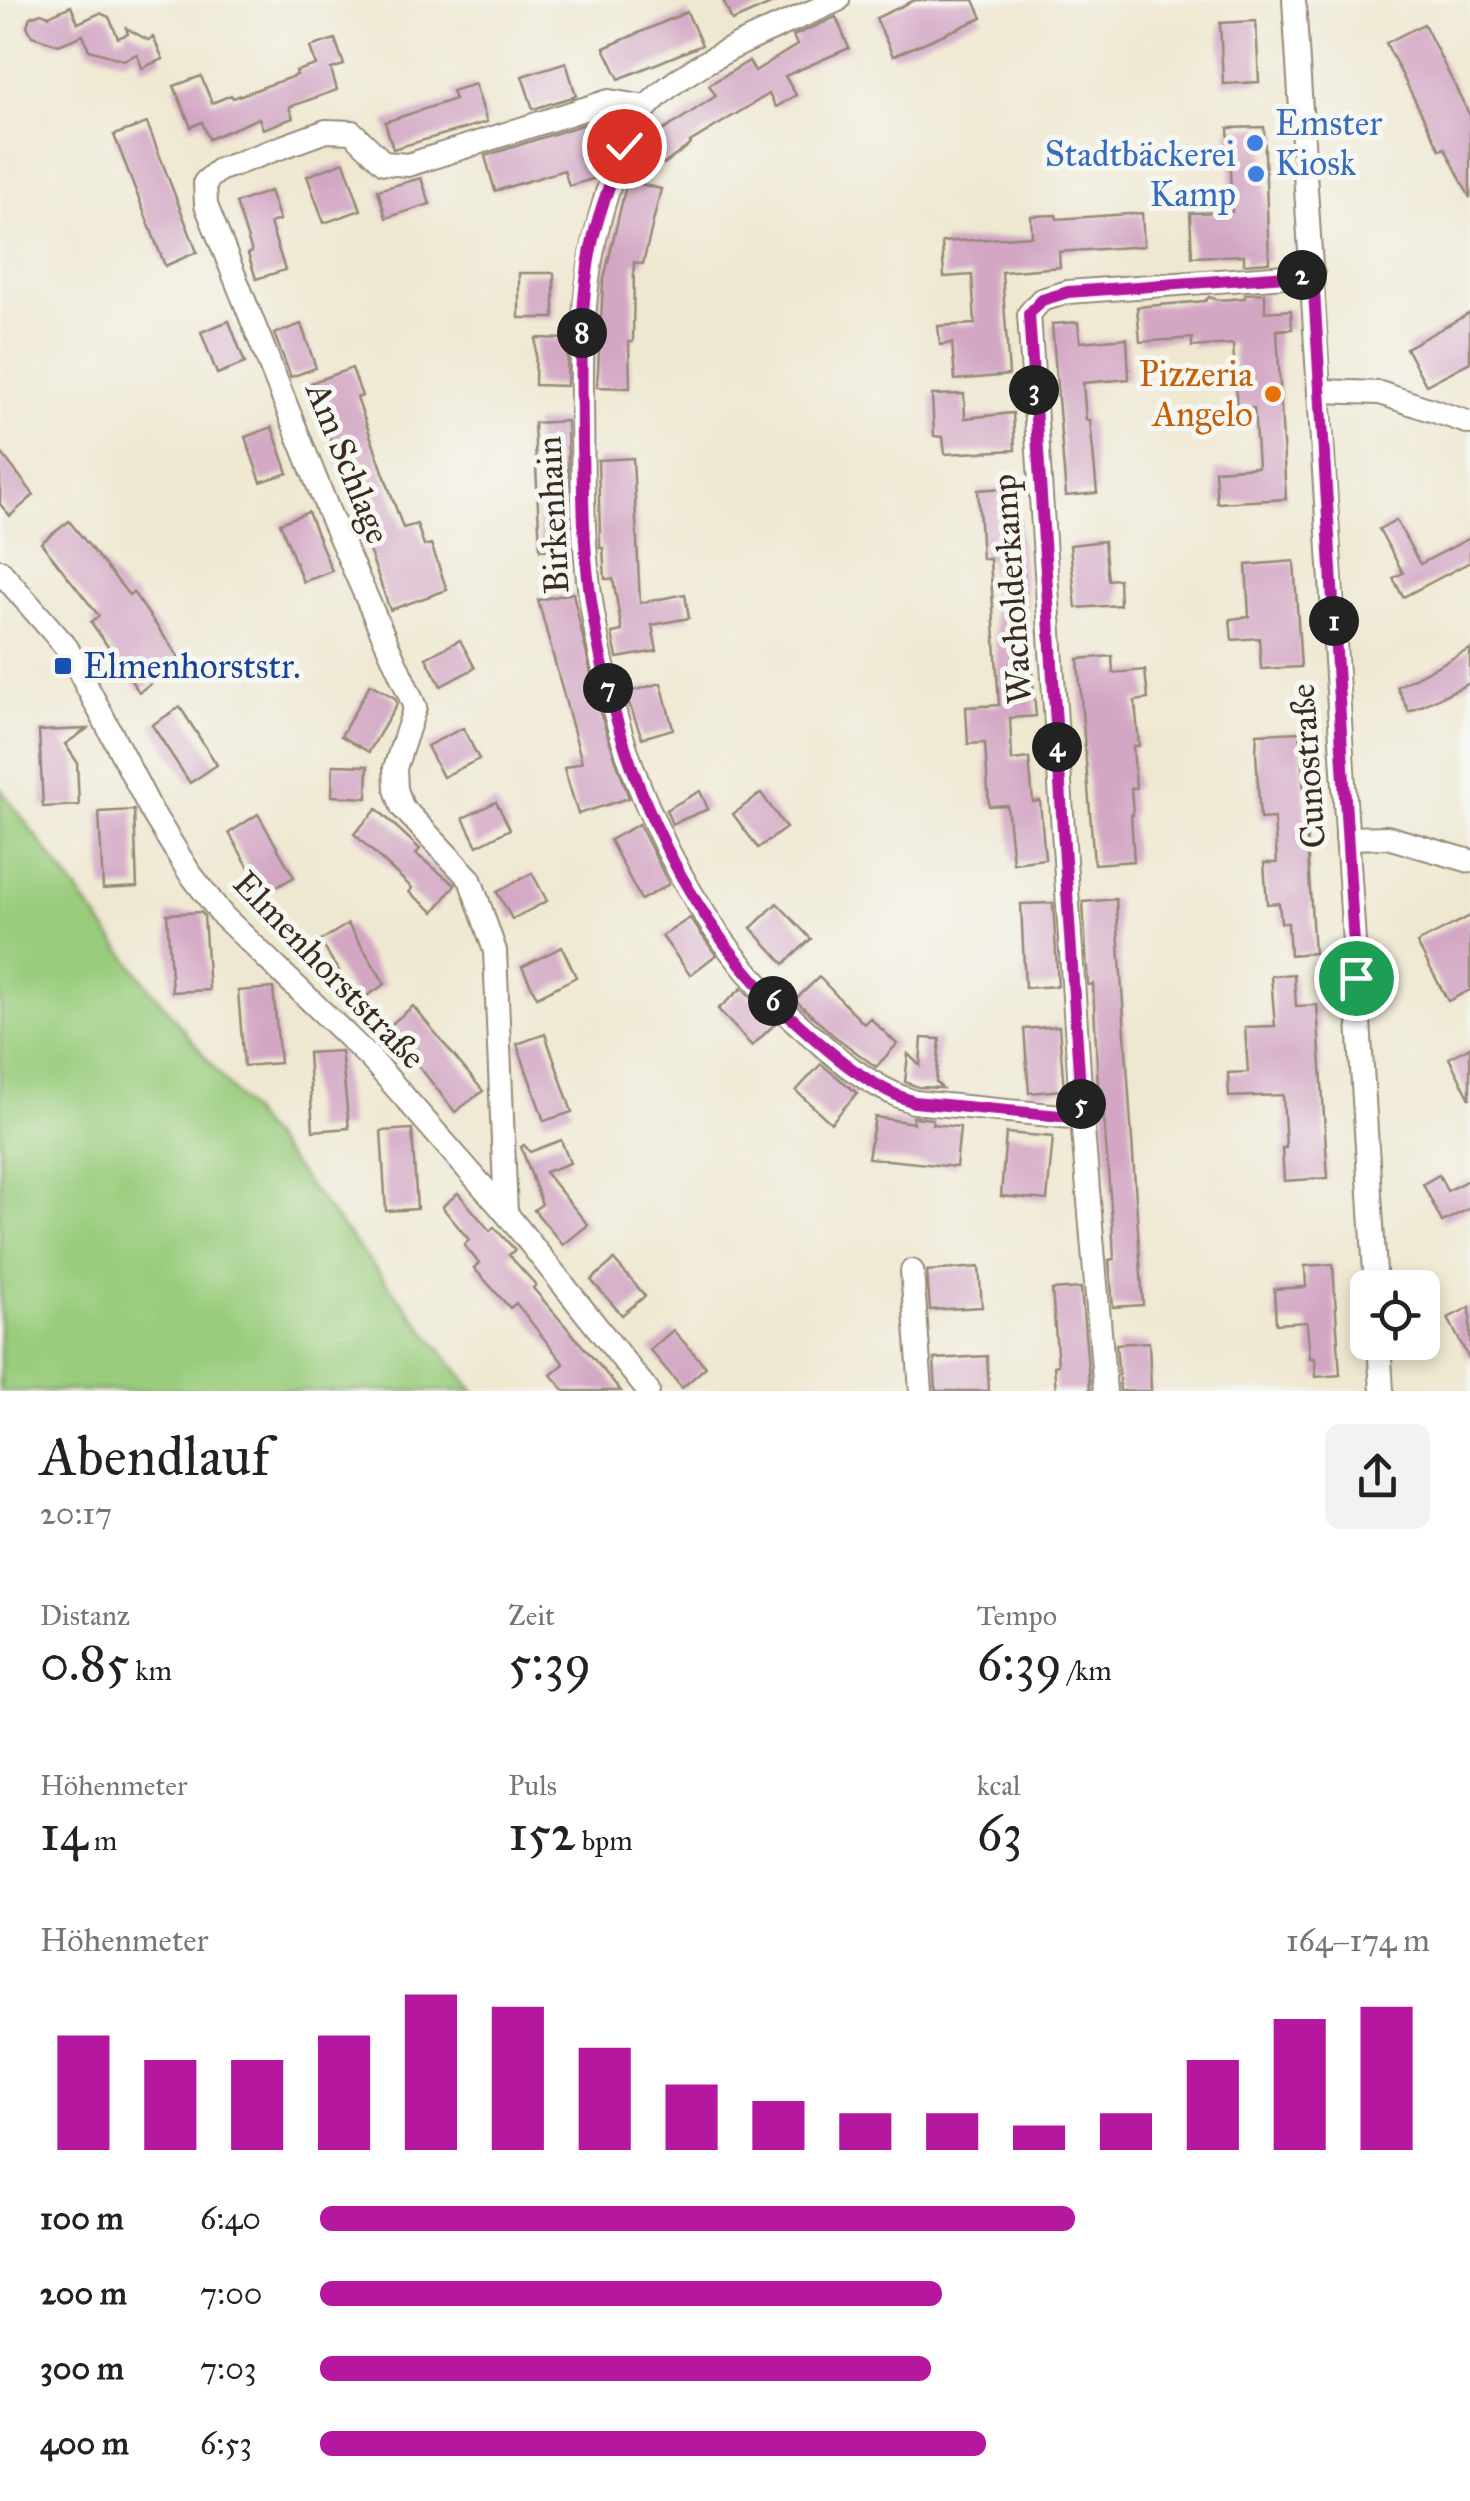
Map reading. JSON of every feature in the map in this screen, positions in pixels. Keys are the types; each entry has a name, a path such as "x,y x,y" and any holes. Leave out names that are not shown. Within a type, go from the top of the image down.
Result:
{"street":[{"name":"Birkenhain","path":"838,0 701,64 647,107 624,146 607,191 586,277 582,325 588,584 603,669 627,752 660,832 697,903 729,951 771,1000 842,1064 889,1093 914,1102 1082,1118"},
{"name":"Cunostraße","path":"1294,0 1375,1270"},
{"name":"Am Schlage","path":"506,1213 496,951 470,879 402,807 395,768 415,707 330,515 206,205 205,182 219,170 326,131 352,132 384,163 408,165 609,101 647,107"},
{"name":"Wacholderkamp","path":"1105,1391 1082,1118 1029,314 1042,300 1068,292 1313,274"},
{"path":"1320,391 1380,394 1470,423"},
{"name":"Elmenhorststraße","path":"0,571 67,648 152,812 222,916 370,1059 506,1213 648,1391"},
{"path":"1347,838 1387,837 1470,861"},
{"path":"912,1272 921,1391"},
{"path":"1380,1360 1382,1391"}],"green space":[{"path":"0,788 145,982 474,1391 0,1391"}],"building":[{"path":"723,0 780,0 732,21"},
{"path":"915,0 974,0 982,18 893,56 876,18"},
{"path":"71,6 78,23 100,13 109,17 118,38 128,34 126,28 148,40 153,37 163,59 142,68 137,54 124,60 89,50 83,35 59,45 32,36 27,26 30,17 41,13 49,16"},
{"path":"687,12 702,45 619,79 604,48"},
{"path":"836,17 849,48 785,76 796,95 776,107 769,94 690,142 664,164 647,141 716,96 709,85 749,61 755,71 797,45 793,36"},
{"path":"1256,21 1259,82 1223,84 1220,23"},
{"path":"1424,24 1470,116 1470,198 1445,148 1440,150 1386,43"},
{"path":"335,39 344,65 331,69 337,90 289,107 293,118 263,129 259,118 209,139 202,122 191,127 174,86 201,76 212,103 231,95 233,98 316,65 310,47"},
{"path":"566,62 576,96 533,109 522,76"},
{"path":"475,84 487,122 393,149 385,122 455,99 452,91"},
{"path":"147,123 197,252 165,266 114,135"},
{"path":"585,124 599,171 596,178 569,186 564,170 495,191 485,156"},
{"path":"1264,127 1269,262 1244,264 1244,255 1192,257 1190,213 1232,212 1228,128"},
{"path":"344,162 361,210 324,223 307,176"},
{"path":"421,178 430,204 386,218 378,190"},
{"path":"627,181 661,189 643,264 634,262 630,388 597,387 603,283"},
{"path":"270,191 280,220 270,223 285,270 256,279 248,254 252,252 236,203"},
{"path":"1142,213 1144,246 1059,252 1060,267 1002,272 1009,375 955,380 952,343 940,345 938,326 975,324 972,275 944,277 942,242 1032,236 1031,216 1056,215 1057,219"},
{"path":"519,273 554,273 554,318 519,318"},
{"path":"1265,293 1265,312 1291,310 1292,329 1277,330 1286,499 1217,503 1215,470 1258,467 1254,408 1237,409 1233,344 1192,347 1192,338 1140,342 1137,307"},
{"path":"1470,313 1470,362 1426,385 1406,348"},
{"path":"229,321 245,363 217,374 201,332"},
{"path":"1078,322 1080,342 1127,338 1129,379 1083,383 1097,493 1066,496 1052,324"},
{"path":"301,324 316,368 291,377 274,334"},
{"path":"536,338 568,339 567,386 535,385"},
{"path":"352,368 362,396 357,398 403,528 417,524 424,546 431,544 447,590 390,610 320,411 314,413 305,385"},
{"path":"964,394 965,418 1013,413 1015,450 945,454 943,437 934,436 932,395"},
{"path":"567,421 570,549 540,550 534,423"},
{"path":"272,427 288,473 261,482 245,437"},
{"path":"0,451 34,495 10,516 0,504"},
{"path":"633,458 640,603 685,594 689,618 652,625 657,651 617,658 612,633 622,631 613,579 605,579 600,548 598,460"},
{"path":"1016,487 1036,716 1010,718 1012,760 1029,758 1033,802 1040,801 1045,859 1013,863 1007,805 989,806 985,743 968,744 966,707 999,705 990,559 982,559 978,490"},
{"path":"308,512 332,571 303,582 280,523"},
{"path":"1396,520 1420,564 1470,538 1470,562 1403,597 1393,578 1403,573 1379,529"},
{"path":"69,521 129,595 133,592 182,662 139,692 91,622 99,616 41,543"},
{"path":"1104,541 1108,580 1119,579 1120,605 1076,608 1070,545"},
{"path":"1294,561 1301,667 1261,669 1259,638 1232,640 1230,619 1249,617 1246,565"},
{"path":"573,593 599,710 629,798 578,814 564,768 582,762 538,600"},
{"path":"460,640 475,668 441,686 426,658"},
{"path":"1470,649 1470,683 1409,712 1397,687"},
{"path":"1112,656 1113,673 1145,670 1148,699 1135,701 1139,746 1133,746 1136,788 1131,788 1134,861 1094,864 1078,659"},
{"path":"661,683 673,729 642,738 625,693"},
{"path":"370,684 395,698 397,704 369,752 341,736"},
{"path":"180,707 217,765 190,783 152,725"},
{"path":"463,728 479,759 443,777 427,746"},
{"path":"87,729 65,744 77,762 79,805 43,807 39,731"},
{"path":"1300,732 1314,953 1290,955 1288,923 1281,923 1279,903 1267,904 1264,863 1277,863 1274,818 1260,819 1256,752 1257,734"},
{"path":"333,765 368,766 367,798 332,796"},
{"path":"700,791 708,809 672,824 666,810"},
{"path":"761,793 786,828 758,848 733,814"},
{"path":"496,802 510,829 477,846 463,818"},
{"path":"377,809 420,849 416,854 455,885 434,912 409,892 412,888 354,834"},
{"path":"134,810 137,887 103,889 99,812"},
{"path":"258,814 294,877 264,894 229,833"},
{"path":"639,824 669,884 641,900 610,840"},
{"path":"532,873 547,901 512,919 497,892"},
{"path":"1116,899 1143,1305 1113,1307 1109,1260 1114,1259 1112,1220 1083,902"},
{"path":"777,903 811,939 784,964 751,928"},
{"path":"1053,903 1058,986 1025,988 1021,904"},
{"path":"201,912 209,990 172,992 167,914"},
{"path":"1470,916 1470,990 1448,1001 1417,943"},
{"path":"690,918 716,955 690,975 662,936"},
{"path":"348,924 385,984 358,1002 320,941"},
{"path":"562,947 576,977 537,997 522,967"},
{"path":"1294,974 1296,1006 1317,1005 1328,1178 1284,1181 1283,1095 1229,1097 1228,1073 1248,1072 1245,1027 1275,1026 1271,976"},
{"path":"819,977 864,1024 870,1018 897,1044 876,1067 795,1000"},
{"path":"273,988 280,1063 244,1066 238,991"},
{"path":"742,988 776,1023 752,1046 718,1009"},
{"path":"413,1006 483,1091 455,1112 388,1027"},
{"path":"1059,1026 1064,1090 1029,1093 1024,1029"},
{"path":"545,1034 572,1112 544,1121 517,1044"},
{"path":"922,1038 940,1039 936,1082 942,1088 905,1082 908,1054 920,1066"},
{"path":"1470,1047 1470,1099 1449,1058"},
{"path":"341,1051 349,1128 313,1131 308,1053"},
{"path":"821,1064 857,1093 831,1123 796,1091"},
{"path":"875,1117 913,1123 913,1117 933,1119 932,1124 960,1127 956,1167 868,1158"},
{"path":"412,1129 417,1209 386,1211 381,1131"},
{"path":"1006,1133 1053,1137 1047,1200 1001,1196"},
{"path":"561,1140 570,1163 545,1172 588,1225 563,1245 534,1210 542,1204 521,1147 524,1145 530,1152"},
{"path":"1439,1175 1447,1191 1470,1179 1470,1208 1442,1222 1423,1184"},
{"path":"458,1193 490,1231 494,1227 515,1250 509,1255 536,1285 533,1288 621,1391 565,1391 551,1375 564,1364 516,1303 510,1308 474,1268 479,1263 464,1245 469,1240 442,1207"},
{"path":"614,1260 645,1296 622,1315 591,1280"},
{"path":"1333,1264 1340,1375 1316,1377 1307,1322 1276,1324 1274,1289 1306,1287 1305,1266"},
{"path":"979,1267 982,1307 930,1310 927,1271"},
{"path":"1081,1288 1090,1391 1056,1391 1054,1366 1058,1365 1052,1290"},
{"path":"1470,1307 1470,1361 1448,1318"},
{"path":"673,1330 706,1367 682,1388 650,1350"},
{"path":"1149,1342 1151,1391 1120,1391 1116,1344"},
{"path":"987,1356 989,1391 936,1391 934,1359"}],"place":[{"name":"Emster Kiosk","path":"1255,143"},
{"name":"Stadtbäckerei Kamp","path":"1256,174"},
{"name":"Pizzeria Angelo","path":"1273,394"},
{"name":"Elmenhorststr.","path":"63,666"}],"route":[{"path":"624,146 593,238 582,325 588,584 603,669 627,752 660,832 697,903 729,951 771,1000 842,1064 889,1093 914,1102 1082,1118 1029,314 1042,300 1068,292 1313,274 1356,978"}]}
